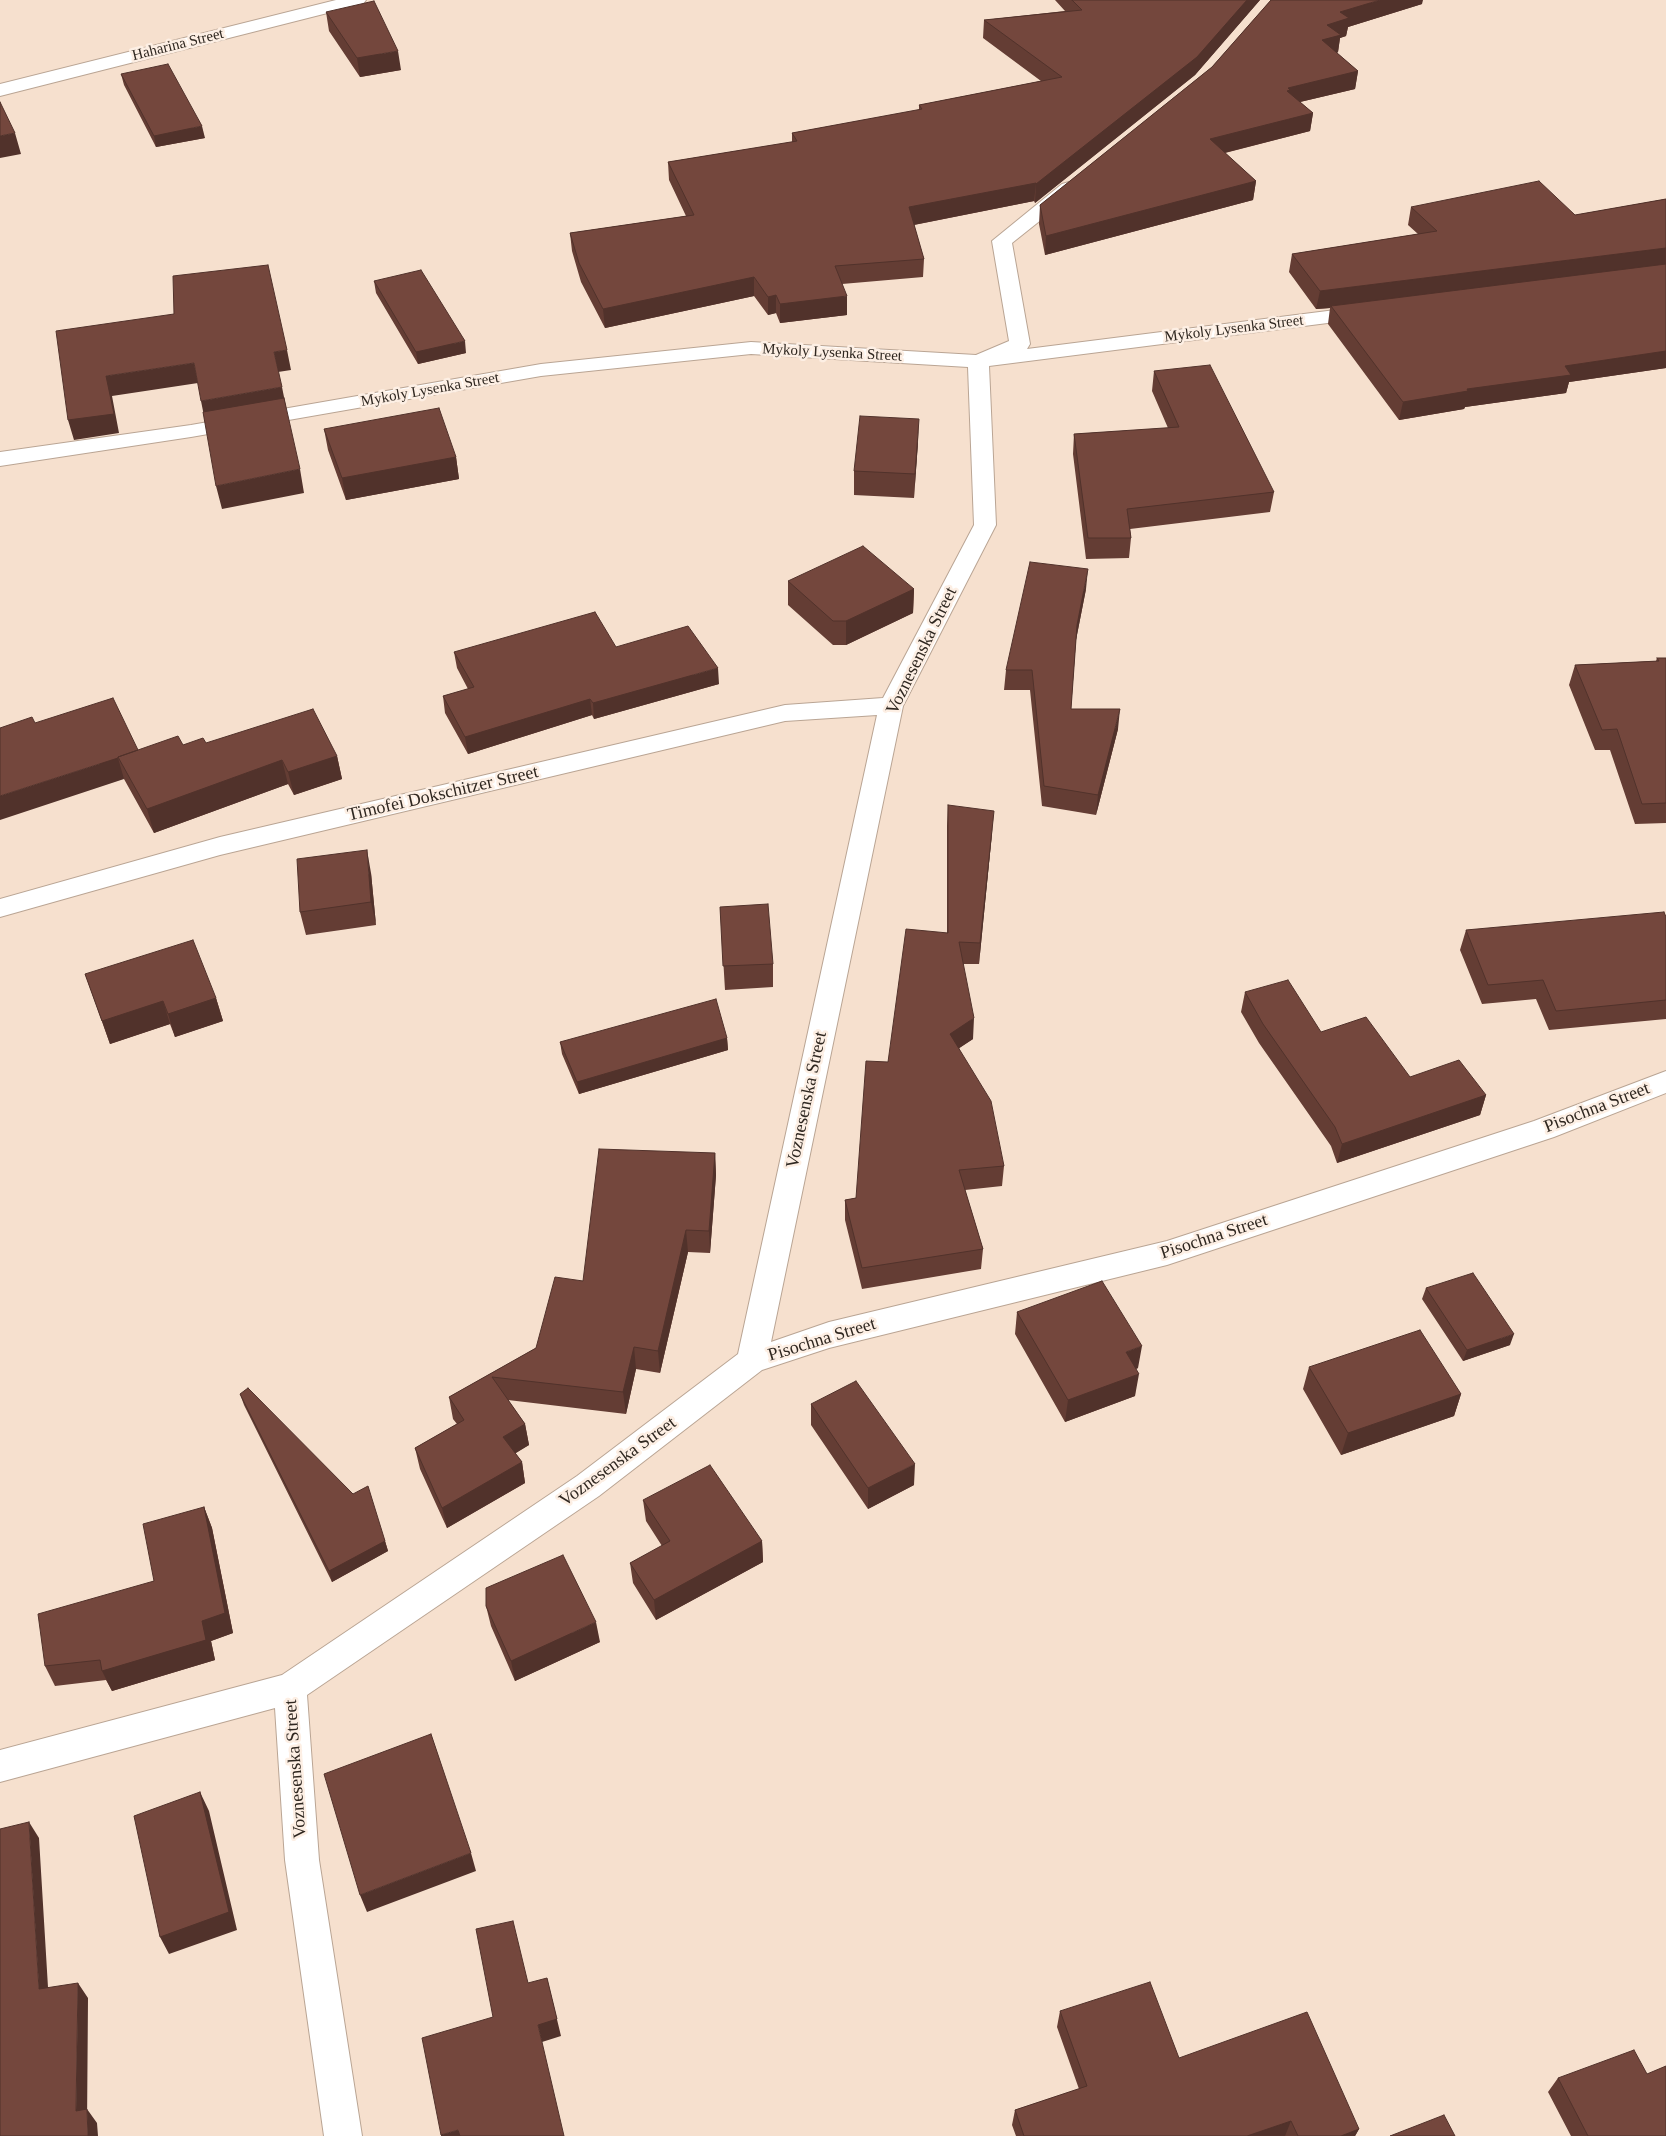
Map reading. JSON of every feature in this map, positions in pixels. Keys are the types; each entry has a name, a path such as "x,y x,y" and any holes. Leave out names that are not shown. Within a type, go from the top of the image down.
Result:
{"street":[{"name":"Haharina Street","path":"0,90 357,0"},
{"path":"978,361 1020,344 1002,242 1086,173"},
{"name":"Mykoly Lysenka Street","path":"0,459 190,431 541,370 751,348 978,361 1382,310"},
{"name":"Voznesenska Street","path":"343,2136 302,1860 290,1688 588,1486 752,1361 891,706 985,525 978,361"},
{"name":"Timofei Dokschitzer Street","path":"0,908 220,846 785,713 891,706"},
{"name":"Pisochna Street","path":"752,1361 829,1335 1167,1253 1544,1129 1666,1082"},
{"path":"0,1766 290,1688"}],"building":[{"path":"1072,0 1247,0 1197,57 1036,184 909,207 924,259 835,266 847,296 780,304 776,295 768,297 754,277 603,309 579,263 570,233 694,215 668,162 797,141 792,133 922,109 919,105 1062,77 984,20 1082,10"},
{"path":"1271,0 1380,0 1340,12 1349,18 1327,25 1341,35 1322,40 1358,71 1288,88 1290,90 1287,91 1313,113 1210,139 1256,181 1046,236 1040,205 1212,67"},
{"path":"374,1 398,51 357,58 326,12"},
{"path":"168,64 202,126 154,136 121,74"},
{"path":"0,102 15,133 0,136"},
{"path":"1539,181 1575,215 1666,199 1666,248 1320,291 1292,254 1437,231 1411,207"},
{"path":"1666,264 1666,351 1565,366 1571,375 1467,389 1468,391 1403,402 1331,306"},
{"path":"268,265 287,350 274,352 282,387 201,401 194,363 106,376 114,414 68,420 56,331 174,314 173,276"},
{"path":"421,270 465,341 416,352 374,281"},
{"path":"1210,365 1274,492 1127,509 1131,538 1088,538 1074,434 1179,427 1154,371"},
{"path":"284,398 300,469 216,486 203,412"},
{"path":"439,408 456,457 342,478 324,429"},
{"path":"860,416 919,419 915,474 854,471"},
{"path":"863,546 914,589 846,621 833,621 788,581"},
{"path":"1030,562 1088,569 1077,625 1071,709 1120,709 1098,795 1044,786 1032,670 1006,670"},
{"path":"595,612 616,647 688,626 718,668 593,703 590,699 465,737 443,696 474,687 454,652"},
{"path":"1657,658 1666,658 1666,803 1642,804 1617,729 1602,730 1575,665 1659,661"},
{"path":"113,698 138,750 0,796 0,728 32,717 35,723"},
{"path":"313,709 337,756 288,772 282,760 147,809 118,757 178,736 183,745 203,738 206,743"},
{"path":"948,805 994,811 980,943 959,942 974,1018 950,1034 991,1101 1004,1166 959,1170 983,1249 862,1268 845,1200 856,1198 866,1061 888,1062 906,929 948,933"},
{"path":"367,850 371,902 300,912 297,859"},
{"path":"768,904 773,964 723,966 720,907"},
{"path":"1664,912 1666,917 1666,1000 1556,1011 1543,980 1488,985 1466,930"},
{"path":"193,940 216,998 168,1014 163,1001 102,1021 85,974"},
{"path":"1288,980 1321,1032 1366,1017 1410,1077 1459,1060 1486,1095 1342,1144 1335,1127 1263,1024 1245,992"},
{"path":"716,999 727,1038 577,1082 560,1042"},
{"path":"599,1149 715,1153 709,1231 686,1230 658,1351 634,1347 623,1392 492,1377 525,1424 503,1437 522,1462 442,1508 415,1448 464,1420 449,1397 536,1348 555,1277 583,1281"},
{"path":"1473,1273 1514,1334 1467,1350 1426,1288"},
{"path":"1102,1281 1142,1346 1126,1352 1139,1374 1068,1400 1017,1312"},
{"path":"1420,1330 1461,1394 1348,1433 1309,1367"},
{"path":"856,1381 915,1464 868,1488 811,1404"},
{"path":"248,1388 353,1494 368,1486 385,1541 329,1571 240,1394"},
{"path":"710,1465 762,1541 654,1600 630,1563 670,1541 643,1500"},
{"path":"204,1507 225,1613 202,1621 206,1640 102,1671 100,1660 45,1666 38,1614 154,1581 143,1524"},
{"path":"563,1555 596,1622 511,1661 486,1606 486,1588"},
{"path":"431,1734 471,1853 360,1895 324,1774"},
{"path":"200,1792 229,1912 160,1937 134,1816"},
{"path":"29,1822 39,1989 78,1983 76,2111 87,2109 88,2136 0,2136 0,1829"},
{"path":"513,1921 528,1983 547,1978 557,2019 538,2025 564,2136 460,2136 458,2130 441,2135 422,2038 493,2017 476,1929"},
{"path":"1150,1982 1179,2058 1307,2012 1359,2129 1341,2136 1298,2136 1291,2121 1247,2136 1024,2136 1015,2110 1087,2086 1060,2011"},
{"path":"1634,2050 1647,2074 1666,2066 1666,2136 1588,2136 1558,2078"},
{"path":"1444,2115 1455,2136 1390,2136"}]}
